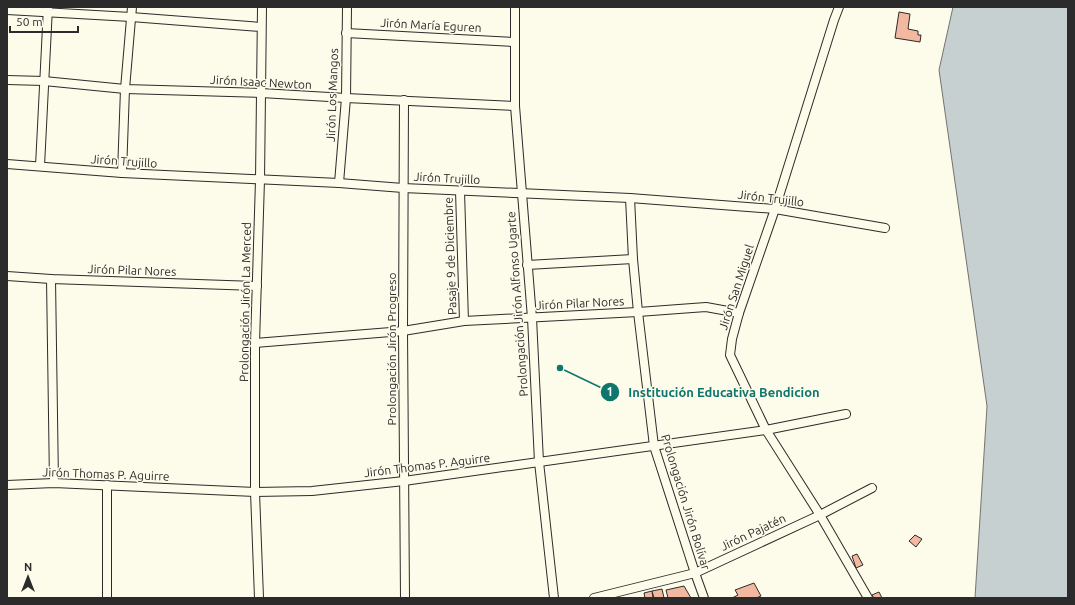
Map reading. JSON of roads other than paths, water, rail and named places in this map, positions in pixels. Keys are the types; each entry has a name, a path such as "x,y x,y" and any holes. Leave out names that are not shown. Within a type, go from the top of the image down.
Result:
{"street":[{"path":"122,173 125,89 132,7"},
{"name":"Prolongación Jirón La Merced","path":"259,598 255,492 255,343 260,180 262,7"},
{"name":"Jirón Los Mangos","path":"339,183 346,98 347,7"},
{"name":"Prolongación Jirón Alfonso Ugarte","path":"515,7 515,106 532,318 539,462 554,598"},
{"name":"Jirón San Miguel","path":"839,7 775,209 739,313 732,338 730,355 766,430 820,515 868,598"},
{"path":"7,10 48,10 261,27"},
{"path":"40,166 48,10"},
{"name":"Jirón María Eguren","path":"346,33 514,42"},
{"name":"Jirón Isaac Newton","path":"7,80 44,81 125,89 261,93 515,106"},
{"name":"Prolongación Jirón Progreso","path":"404,100 403,330 405,598"},
{"name":"Jirón Trujillo","path":"7,164 122,173 339,183 521,194 630,198 775,209 885,228"},
{"name":"Pasaje 9 de Diciembre","path":"460,190 464,321"},
{"name":"Prolongación Jirón Bolívar","path":"630,198 632,259 654,446 704,598"},
{"path":"527,265 632,259"},
{"name":"Jirón Pilar Nores","path":"7,276 51,279 257,286"},
{"path":"51,279 54,484"},
{"name":"Jirón Pilar Nores","path":"255,343 403,330 464,321 706,307 739,313"},
{"name":"Jirón Thomas P. Aguirre","path":"7,485 107,485 255,492 312,491 404,481 766,430 846,414"},
{"path":"107,485 107,598"},
{"name":"Jirón Pajatén","path":"594,598 695,573 820,515 872,488"}],"place":[{"name":"Institución Educativa Bendicion","path":"560,368"}]}
